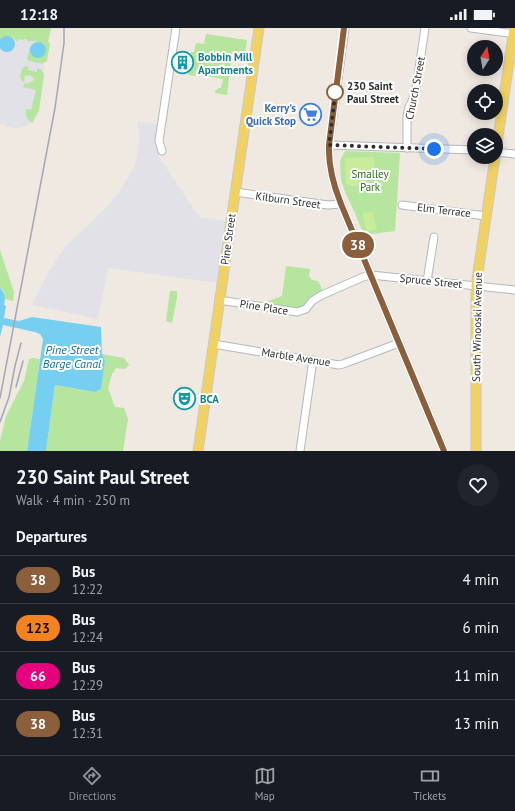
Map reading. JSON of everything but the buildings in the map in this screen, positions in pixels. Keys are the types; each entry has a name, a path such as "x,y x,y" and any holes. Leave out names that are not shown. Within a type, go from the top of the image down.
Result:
{"main road":[{"name":"Pine Street","path":"198,451 259,28"},
{"path":"499,128 514,32"},
{"name":"South Winooski Avenue","path":"476,451 476,286 494,164"}],"street":[{"path":"162,151 159,141 176,28"},
{"path":"344,28 329,145 328,160 331,176 341,204 444,451"},
{"name":"Church Street","path":"407,148 408,112 416,89 425,28"},
{"path":"471,28 514,32"},
{"path":"329,145 467,150"},
{"path":"503,152 515,154"},
{"name":"Kilburn Street","path":"235,192 328,205 341,204"},
{"name":"Elm Terrace","path":"402,205 486,216"},
{"path":"427,281 434,237"},
{"name":"Pine Place","path":"219,300 297,312 306,309 312,301 322,295 371,275"},
{"name":"Spruce Street","path":"371,275 515,290"},
{"name":"Marble Avenue","path":"213,344 343,364 399,342"},
{"path":"300,451 313,360"}],"shaded area":[{"path":"3,34 48,42 32,121 24,127 19,127 18,129 5,126 5,124 0,125 0,37"},
{"path":"137,121 159,125 159,157 199,217 227,221 218,283 108,268 98,319 32,305 48,273 66,246 106,208 119,192 135,166 140,139"}],"green space":[{"path":"0,28 51,28 48,42 50,43 47,61 40,63 27,59 30,47 30,49 46,49 43,44 36,41 27,41 27,39 18,39 17,42 13,37 2,38 0,40"},
{"path":"206,34 247,40 245,54 232,53 227,95 215,93 215,90 221,88 223,79 206,76 207,72 196,70 195,76 188,75 191,52 194,52 196,43 204,44"},
{"path":"28,66 28,70 37,72 37,68 40,69 44,75 39,111 32,123 27,117 26,109 31,110 36,90 23,87 25,83 27,84 34,79 30,75 25,76 23,82 20,78 22,68"},
{"name":"Smalley Park","path":"345,151 400,153 395,231 364,235 341,180 340,161"},
{"path":"374,157 374,168 366,181 359,186 350,186 346,184 345,158"},
{"path":"372,211 377,229 367,231 362,214"},
{"path":"0,250 14,292 13,301 5,299 4,292 0,288"},
{"path":"286,266 310,269 309,276 312,280 318,281 322,289 321,293 301,310 264,305 266,302 282,296"},
{"path":"170,291 177,291 172,323 166,321"},
{"path":"102,354 124,358 129,365 125,369 116,368 112,374 108,388 115,407 124,408 128,419 123,451 46,451 55,385 95,392 101,389 105,361"},
{"path":"29,359 40,359 27,451 0,451 0,441 6,416 24,381"}],"water":[{"path":"7,36 13,38 15,44 13,50 7,52 1,50 -1,44 1,38"},
{"path":"38,42 44,44 46,50 44,56 38,58 32,56 30,50 32,44"},
{"name":"Pine Street Barge Canal","path":"0,288 5,298 4,305 6,306 4,318 19,321 32,317 101,327 102,354 105,361 101,389 95,392 55,385 46,451 27,451 43,339 40,334 35,332 3,325 0,337"}],"railway":[{"path":"0,398 55,108 64,43 64,28"},
{"path":"0,422 9,397 21,343"},
{"path":"16,387 23,361"}],"bus line":[{"name":"38","path":"344,28 329,145 328,160 331,176 341,204 444,451"}],"place":[{"name":"Bobbin Mill Apartments","path":"183,63"},
{"name":"230 Saint Paul Street","path":"335,92"},
{"name":"Kerry's Quick Stop","path":"311,114"},
{"name":"BCA","path":"185,399"}],"route":[{"path":"335,92 336,87 329,145 434,149"}]}
